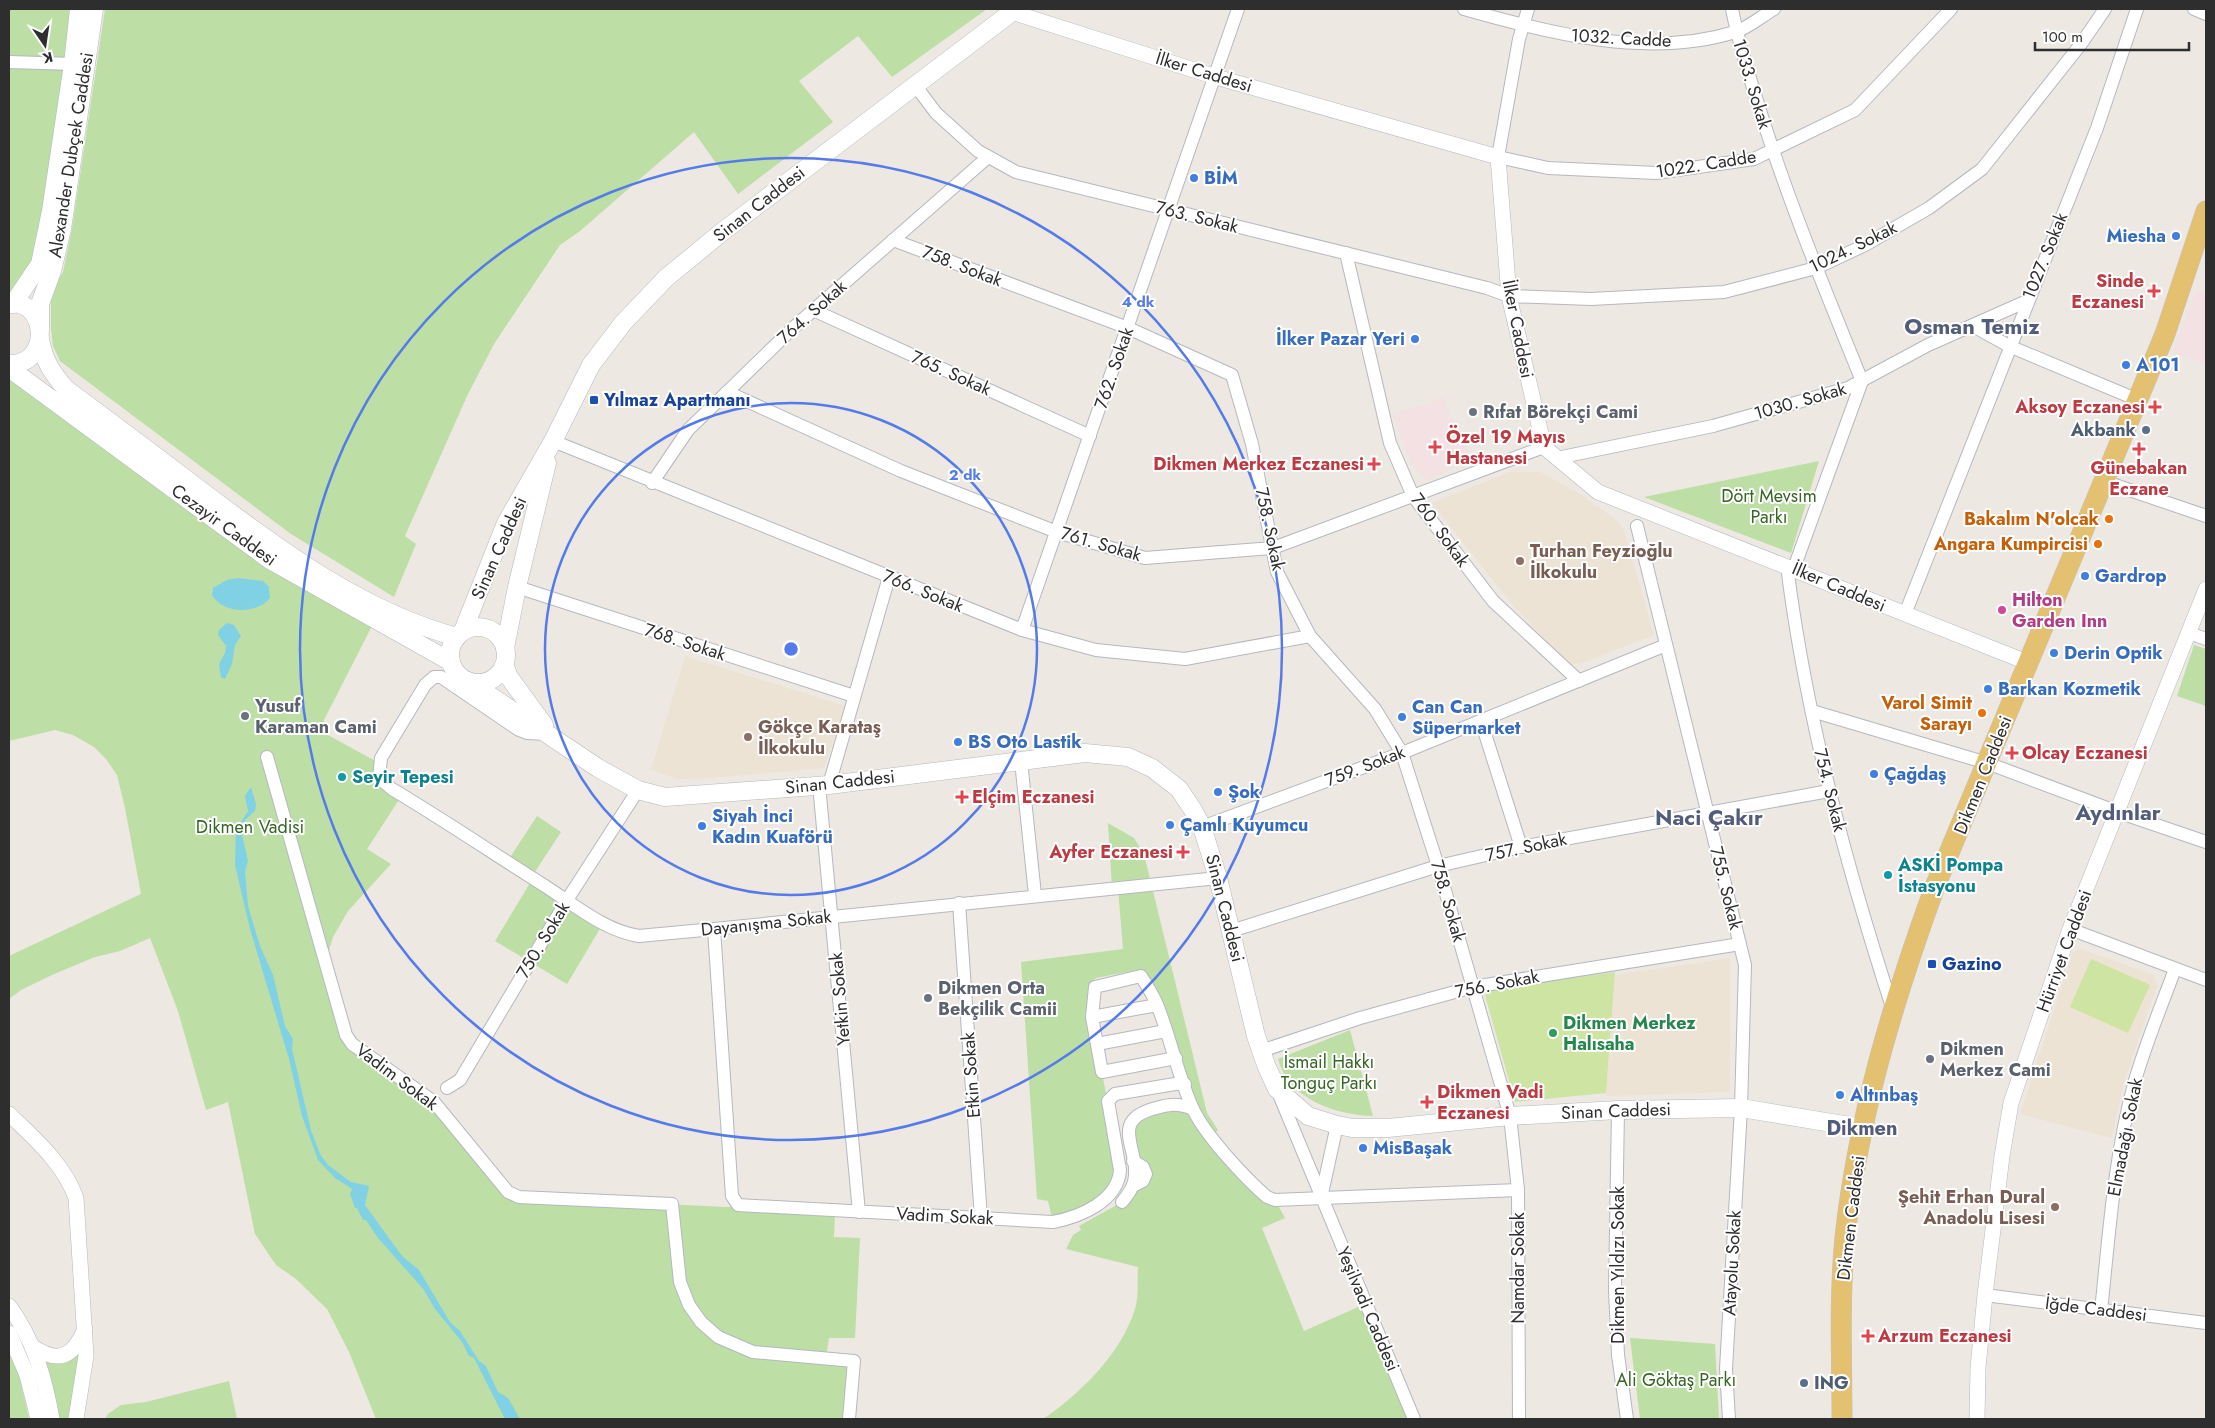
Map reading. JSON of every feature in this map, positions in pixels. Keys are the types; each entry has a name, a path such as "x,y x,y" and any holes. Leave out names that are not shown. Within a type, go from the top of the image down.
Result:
{"main road":[{"name":"Alexander Dubçek Caddesi","path":"11,304 40,264 51,211 74,64 79,9"},
{"name":"Alexander Dubçek Caddesi","path":"40,334 40,304 52,271 62,228 94,9"},
{"name":"Sinan Caddesi","path":"460,634 506,524 553,441 591,366 623,323 666,278 722,232 1013,10"},
{"name":"Dikmen Caddesi","path":"1842,1419 1842,1289 1845,1238 1862,1128 1879,1054 1934,889 2165,334 2206,211"},
{"path":"9,364 24,361 32,355 40,334 31,312 11,304"},
{"name":"Cezayir Caddesi","path":"40,334 43,356 50,371 66,389 279,549 451,662"},
{"name":"Cezayir Caddesi","path":"9,368 270,560 373,612 427,629 460,634"},
{"name":"Sinan Caddesi","path":"550,734 509,677 505,657 517,588 553,441"},
{"path":"471,628 489,629 502,640 505,657 493,679 485,682 468,681 454,670 450,653 460,634 471,628"},
{"name":"Sinan Caddesi","path":"468,681 550,734 598,768 638,790 666,797 686,798 824,785 1085,753 1128,757 1152,768 1170,780 1189,804 1202,827 1218,878 1261,1051 1277,1089 1294,1106 1308,1116 1352,1128 1388,1128 1510,1116 1618,1110 1741,1108 1862,1128"}],"street":[{"name":"762. Sokak","path":"1022,630 1216,77 1238,9"},
{"name":"1032. Cadde","path":"1464,9 1523,26 1568,36 1651,42 1688,41 1736,32 1774,9"},
{"path":"1498,157 1523,26 1528,9"},
{"name":"1033. Sokak","path":"1732,9 1736,32 1772,150 1816,269 1862,381"},
{"name":"1022. Cadde","path":"1498,157 1548,168 1656,173 1754,159 1855,110 1951,9"},
{"name":"1024. Sokak","path":"1508,296 1591,299 1724,292 1816,269 1865,245 1929,208 1982,169 2075,52 2105,9"},
{"name":"1027. Sokak","path":"1905,614 2009,346 2097,128 2137,9"},
{"path":"2194,9 2206,14"},
{"name":"İlker Caddesi","path":"1013,10 1216,77 1498,157 1508,296 1544,447 1598,492 1791,567 2028,663"},
{"path":"9,62 74,64"},
{"name":"763. Sokak","path":"915,85 936,113 978,152 1016,172 1487,288 1508,296"},
{"name":"764. Sokak","path":"652,483 688,430 727,392 813,310 988,157"},
{"name":"758. Sokak","path":"893,240 1128,328 1232,374 1252,444 1277,572 1310,636 1375,709 1402,752 1438,866 1510,1116"},
{"name":"760. Sokak","path":"1346,253 1390,443 1413,496 1493,601 1579,681"},
{"name":"1030. Sokak","path":"1557,458 1713,426 1848,388 1928,345 2027,301"},
{"name":"765. Sokak","path":"813,310 1090,436"},
{"path":"1974,326 2009,346 2138,400"},
{"path":"1791,567 1862,381"},
{"name":"761. Sokak","path":"727,392 901,471 1057,532 1145,558 1273,548 1544,447"},
{"name":"766. Sokak","path":"553,441 652,483 1022,630 1096,650 1185,659 1310,636"},
{"path":"2103,481 2206,516"},
{"name":"755. Sokak","path":"1637,526 1745,965 1741,1108"},
{"name":"754. Sokak","path":"1791,567 1794,625 1829,791 1864,920 1893,1011"},
{"path":"824,785 854,696 889,577"},
{"name":"768. Sokak","path":"517,588 854,696"},
{"name":"Hürriyet Caddesi","path":"1977,1419 1978,1368 1985,1295 2002,1156 2011,1103 2070,929 2206,589"},
{"path":"2189,633 2206,639"},
{"name":"759. Sokak","path":"1202,827 1402,752 1666,645"},
{"name":"Dayanışma Sokak","path":"550,734 527,733 441,677 434,677 426,685 381,758 379,778 392,789 567,900 616,930 628,934 639,936 714,929 1035,895 1218,878"},
{"path":"1812,711 1987,763 2118,812 2206,842"},
{"path":"1481,721 1521,847"},
{"name":"Vadim Sokak","path":"267,757 346,1035 352,1044 434,1102 508,1192 519,1197 672,1204 680,1282 689,1305 701,1322 718,1337 753,1352 854,1361 849,1419"},
{"path":"1021,761 1035,895"},
{"name":"Yetkin Sokak","path":"824,785 833,916 859,1212"},
{"name":"750. Sokak","path":"447,1088 460,1080 567,900 638,790"},
{"name":"757. Sokak","path":"1230,931 1438,866 1521,847 1829,791"},
{"name":"Etkin Sokak","path":"959,903 981,1218"},
{"name":"Vadim Sokak","path":"714,929 732,1196 734,1202 745,1206 981,1218 1061,1220 1096,1205 1111,1195 1120,1180 1120,1170 1108,1101 1115,1094 1174,1084 1185,1084"},
{"path":"2070,929 2206,980"},
{"name":"756. Sokak","path":"1261,1051 1360,1018 1473,986 1740,944"},
{"name":"Elmadağı Sokak","path":"2101,1311 2114,1187 2130,1101 2139,1068 2175,969"},
{"path":"1176,1058 1102,1072 1092,1017 1095,987 1141,976 1157,1005 1176,1058 1193,1109 1211,1136 1267,1197 1275,1200 1518,1190"},
{"path":"1092,1017 1157,1005"},
{"path":"1097,1044 1166,1031"},
{"name":"Yeşilvadi Caddesi","path":"1277,1089 1414,1419"},
{"path":"1122,1202 1133,1186 1143,1181 1146,1174 1143,1167 1133,1160 1128,1131 1131,1120 1137,1115 1172,1103 1193,1109"},
{"name":"Atayolu Sokak","path":"1729,1419 1726,1369 1741,1108"},
{"name":"Dikmen Yıldızı Sokak","path":"1618,1110 1615,1291 1618,1355 1627,1419"},
{"path":"9,1114 58,1166 74,1192 78,1212 85,1328 85,1364 76,1419"},
{"name":"Namdar Sokak","path":"1510,1116 1518,1190 1519,1419"},
{"path":"1321,1198 1337,1125"},
{"name":"İğde Caddesi","path":"1985,1295 2206,1323"},
{"path":"9,1306 33,1347 42,1374 52,1419"},
{"path":"33,1347 51,1356 62,1356 71,1352 79,1343 85,1328"},
{"path":"9,1333 28,1375 38,1419"}],"shaded area":[{"path":"2197,290 2206,294 2206,364 2172,352"},
{"name":"Özel 19 Mayıs Hastanesi","path":"1442,397 1471,458 1426,481 1410,460 1392,414 1430,403"},
{"path":"1510,472 1540,472 1580,494 1615,519 1624,530 1654,635 1582,663 1569,665 1512,604 1431,503"},
{"name":"Gökçe Karataş İlkokulu","path":"685,656 845,706 824,768 678,779 651,770"},
{"path":"2081,949 2154,975 2157,986 2123,1085 2112,1138 2020,1114 2073,952"},
{"path":"1730,958 1730,1092 1606,1096 1615,975"}],"green space":[{"path":"9,9 79,9 40,264 9,300"},
{"path":"105,9 987,9 892,77 858,36 799,81 833,122 738,194 694,132 580,231 560,245 494,344 467,396 405,536 416,544 394,597 291,534 60,361 53,346 51,294 63,272 72,229"},
{"name":"Dikmen Vadisi","path":"9,368 375,620 324,720 326,734 379,763 378,769 402,795 367,849 391,864 348,911 333,937 326,960 346,1035 406,1080 508,1192 663,1204 835,1212 834,1237 860,1238 855,1338 829,1338 826,1358 854,1361 849,1419 376,1419 349,1352 327,1309 296,1279 276,1265 255,1234 228,1102 206,1110 178,1011 150,938 120,951 95,957 54,974 21,990 9,999 9,956 141,894 117,775 106,759 94,747 73,735 55,730 9,741"},
{"name":"Dört Mevsim Parkı","path":"1819,461 1791,553 1644,497"},
{"path":"2194,645 2206,649 2206,706 2177,696"},
{"path":"537,816 561,832 531,878 507,862"},
{"path":"1108,823 1134,838 1144,854 1207,1113 1218,1130 1211,1137 1275,1200 1285,1218 1262,1228 1304,1331 1365,1304 1414,1419 1043,1419 1071,1398 1098,1372 1129,1326 1137,1299 1138,1267 1066,1249 1073,1235 1081,1230 1079,1226 1122,1202 1131,1191 1129,1142 1137,1115 1193,1109 1144,971 1137,970 1096,978 1091,982 1088,997 1120,1170 1111,1195 1053,1222 1048,1201 1037,1199 1021,962 1123,949 1118,888 1112,888"},
{"path":"533,878 604,922 567,984 495,941"},
{"path":"2091,959 2150,985 2128,1033 2070,1007"},
{"name":"Dikmen Merkez Halısaha","path":"1615,972 1606,1093 1515,1102 1485,995 1491,989"},
{"name":"İsmail Hakkı Tonguç Parkı","path":"1350,1030 1373,1116 1344,1112 1315,1102 1292,1085 1278,1059"},
{"path":"85,1328 76,1419 52,1419 43,1353 62,1356"},
{"name":"Ali Göktaş Parkı","path":"1630,1338 1715,1344 1719,1419 1640,1419"},
{"path":"9,1351 18,1371 29,1419 9,1419"},
{"path":"229,1381 237,1419 105,1419 108,1414 121,1405 146,1402"}],"water":[{"path":"238,578 263,581 269,587 270,598 264,604 248,610 231,609 224,606 212,595 213,588 227,580"},
{"path":"227,623 234,625 241,636 235,645 232,664 225,679 221,677 219,664 225,653 226,646 218,635 219,630"},
{"path":"251,787 256,804 255,811 245,820 241,830 248,861 245,871 248,906 260,946 273,975 285,1026 293,1039 292,1049 311,1130 320,1154 328,1165 351,1182 369,1186 365,1205 402,1256 419,1270 450,1322 460,1331 479,1361 486,1366 498,1392 508,1398 520,1419 505,1419 474,1358 469,1356 462,1342 435,1309 424,1290 378,1238 366,1220 363,1220 357,1208 355,1208 350,1194 352,1189 335,1178 318,1160 302,1116 289,1059 250,929 235,865 236,830 248,811 245,796"}],"place":[{"name":"BİM","path":"1194,178"},
{"name":"Miesha","path":"2176,236"},
{"name":"Sinde Eczanesi","path":"2154,291"},
{"name":"İlker Pazar Yeri","path":"1415,339"},
{"name":"A101","path":"2126,365"},
{"name":"Yılmaz Apartmanı","path":"594,400"},
{"name":"Aksoy Eczanesi","path":"2155,407"},
{"name":"Rıfat Börekçi Cami","path":"1473,412"},
{"name":"Akbank","path":"2146,430"},
{"name":"Özel 19 Mayıs Hastanesi","path":"1435,447"},
{"name":"Günebakan Eczane","path":"2139,449"},
{"name":"Dikmen Merkez Eczanesi","path":"1374,464"},
{"name":"Bakalım N'olcak","path":"2109,519"},
{"name":"Angara Kumpircisi","path":"2098,544"},
{"name":"Turhan Feyzioğlu İlkokulu","path":"1520,561"},
{"name":"Gardrop","path":"2085,576"},
{"name":"Hilton Garden Inn","path":"2002,610"},
{"name":"Derin Optik","path":"2054,653"},
{"name":"Barkan Kozmetik","path":"1988,689"},
{"name":"Varol Simit Sarayı","path":"1982,713"},
{"name":"Yusuf Karaman Cami","path":"245,716"},
{"name":"Can Can Süpermarket","path":"1402,717"},
{"name":"Gökçe Karataş İlkokulu","path":"748,737"},
{"name":"BS Oto Lastik","path":"958,742"},
{"name":"Olcay Eczanesi","path":"2012,753"},
{"name":"Çağdaş","path":"1874,774"},
{"name":"Seyir Tepesi","path":"342,777"},
{"name":"Şok","path":"1218,792"},
{"name":"Elçim Eczanesi","path":"962,797"},
{"name":"Çamlı Kuyumcu","path":"1170,825"},
{"name":"Siyah İnci Kadın Kuaförü","path":"702,826"},
{"name":"Ayfer Eczanesi","path":"1183,852"},
{"name":"ASKİ Pompa İstasyonu","path":"1888,875"},
{"name":"Gazino","path":"1932,964"},
{"name":"Dikmen Orta Bekçilik Camii","path":"928,998"},
{"name":"Dikmen Merkez Halısaha","path":"1553,1033"},
{"name":"Dikmen Merkez Cami","path":"1930,1059"},
{"name":"Altınbaş","path":"1840,1095"},
{"name":"Dikmen Vadi Eczanesi","path":"1427,1102"},
{"name":"MisBaşak","path":"1363,1148"},
{"name":"Şehit Erhan Dural Anadolu Lisesi","path":"2055,1207"},
{"name":"Arzum Eczanesi","path":"1868,1336"},
{"name":"ING","path":"1804,1383"}],"district":[{"name":"Osman Temiz","path":"1972,326"},
{"name":"Aydınlar","path":"2118,812"},
{"name":"Naci Çakır","path":"1709,817"},
{"name":"Dikmen","path":"1862,1128"}]}
